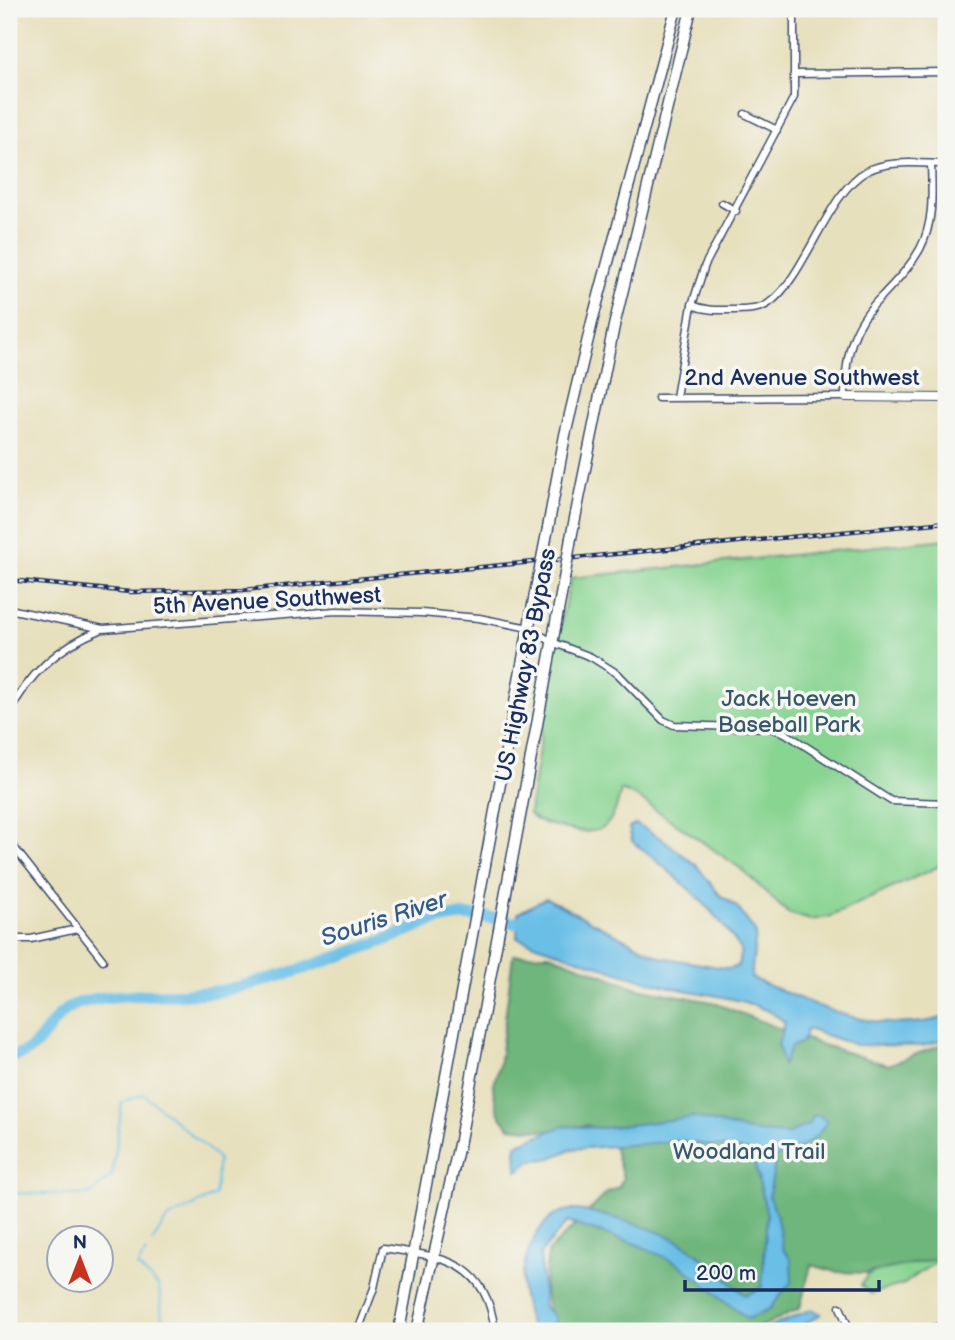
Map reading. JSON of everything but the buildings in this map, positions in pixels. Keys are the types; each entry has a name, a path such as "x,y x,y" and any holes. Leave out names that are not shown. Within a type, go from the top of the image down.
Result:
{"highway":[{"path":"661,65 668,9"},
{"name":"US Highway 83 Bypass","path":"414,1253 565,435 593,318 676,9"},
{"name":"US Highway 83 Bypass","path":"417,1331 435,1258 571,538 614,326 691,9"},
{"path":"399,1331 414,1253"}],"street":[{"path":"676,397 692,305 705,265 736,211 794,97 794,9"},
{"path":"795,74 946,72"},
{"path":"745,114 776,131"},
{"path":"692,305 705,311 749,309 769,304 783,287 846,189 867,171 899,163 946,164"},
{"path":"845,397 845,366 857,328 880,297 905,272 920,248 929,226 931,164"},
{"path":"722,203 736,211"},
{"name":"2nd Avenue Southwest","path":"658,398 946,398"},
{"name":"5th Avenue Southwest","path":"9,609 103,629 336,611 453,614 529,628"},
{"path":"529,628 552,642 608,667 663,720 674,725 778,730 798,738 891,802 946,803"},
{"path":"9,714 45,663 82,637 103,629"},
{"path":"9,841 103,960"},
{"path":"9,939 31,939 77,929"},
{"path":"358,1331 374,1288 383,1248 454,1264 478,1280 490,1300 495,1331"},
{"path":"840,1307 850,1331"},
{"path":"920,1331 946,1325"}],"green space":[{"name":"Jack Hoeven Baseball Park","path":"946,539 946,863 829,917 810,920 788,913 740,868 637,797 621,790 608,823 594,831 585,832 547,824 529,814 554,652 571,578"},
{"name":"Woodland Trail","path":"549,954 637,988 712,1002 816,1043 888,1065 946,1043 946,1257 868,1273 837,1272 811,1265 800,1308 752,1331 553,1331 544,1288 548,1252 608,1192 619,1187 623,1178 611,1136 587,1125 549,1131 509,1127 498,1112 493,1089 500,1060 513,955"},
{"path":"931,1240 946,1254 904,1284 871,1294 861,1285 867,1276"}],"water":[{"path":"636,824 664,840 697,866 719,894 737,907 756,933 751,978 822,1007 871,1021 920,1022 946,1017 946,1039 922,1046 856,1045 807,1029 802,1042 791,1047 783,1065 778,1045 785,1022 772,1013 742,1001 644,980 517,938 518,913 546,898 660,957 730,969 738,966 741,950 718,919 677,878 632,841 629,828"},
{"path":"819,1115 827,1121 812,1140 776,1157 769,1197 776,1213 783,1249 791,1260 792,1281 770,1309 748,1319 678,1263 636,1244 567,1222 540,1254 544,1307 555,1318 554,1331 532,1331 522,1289 523,1273 535,1238 550,1219 560,1213 571,1210 594,1213 670,1237 696,1253 746,1295 762,1287 767,1215 752,1152 682,1141 572,1149 551,1158 531,1161 517,1171 516,1145 563,1126 603,1128 694,1117 748,1131 787,1134 809,1124 813,1116"},
{"path":"812,1309 821,1314 793,1331 762,1331"}],"waterway":[{"name":"Souris River","path":"9,1057 31,1049 66,1010 93,999 225,990 305,968 443,918 472,916 532,928"},
{"path":"9,1193 89,1195 112,1176 122,1102 144,1094 218,1158 215,1195 167,1219 152,1242"},
{"path":"146,1252 137,1266 159,1287 163,1331"}],"railway":[{"path":"9,580 130,592 243,590 946,522"}]}
